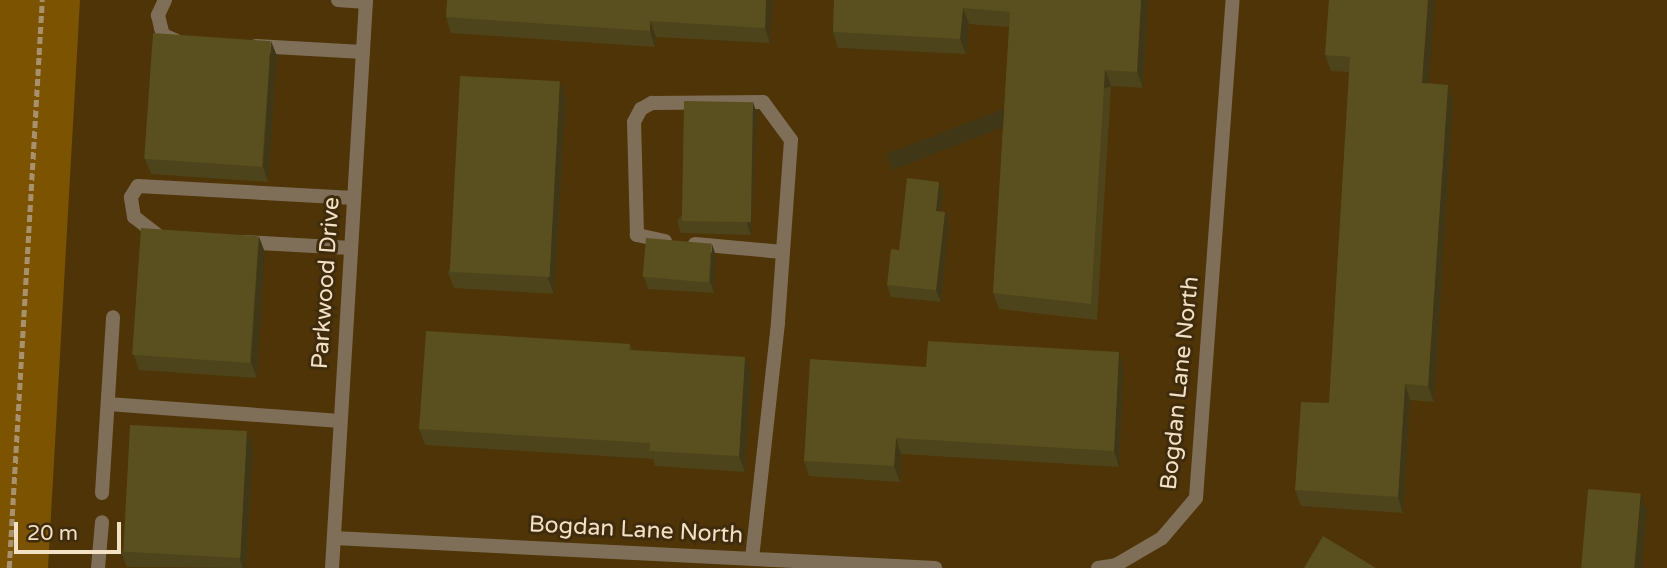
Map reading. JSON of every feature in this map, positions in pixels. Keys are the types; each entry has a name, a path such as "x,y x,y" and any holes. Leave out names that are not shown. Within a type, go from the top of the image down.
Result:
{"street":[{"path":"165,0 158,15 163,35 194,43"},
{"path":"338,0 366,1"},
{"name":"Bogdan Lane North","path":"1098,568 1116,565 1162,538 1196,498 1233,0"},
{"name":"Parkwood Drive","path":"332,568 366,1"},
{"path":"233,45 363,52"},
{"path":"752,559 783,252 791,141 763,102 652,103 641,109 634,122 637,235 650,240 783,252"},
{"path":"174,239 161,238 134,216 131,197 138,186 354,198"},
{"path":"229,242 351,248"},
{"path":"102,494 113,317"},
{"path":"108,404 341,421"},
{"path":"98,568 102,522"},
{"name":"Bogdan Lane North","path":"334,538 935,568"}],"path":[{"path":"9,568 42,0"}],"shaded area":[{"path":"0,0 80,0 48,568 0,568"}],"building":[{"path":"447,0 766,0 765,28 650,21 650,31 446,17"},
{"path":"834,0 1141,0 1137,72 1105,70 1091,304 993,293 1010,12 963,8 960,39 833,32"},
{"path":"1329,0 1428,0 1422,83 1448,85 1428,386 1405,384 1398,497 1295,490 1301,402 1329,403 1350,57 1325,55"},
{"path":"153,33 271,41 262,167 144,159"},
{"path":"460,76 560,81 550,277 450,272"},
{"path":"684,101 753,102 751,222 682,221"},
{"path":"907,178 939,182 936,211 945,212 936,290 887,285 891,249 899,250"},
{"path":"141,228 259,236 250,363 132,355"},
{"path":"646,238 712,244 708,283 643,277"},
{"path":"426,331 630,344 629,350 745,357 739,456 650,451 650,443 419,429"},
{"path":"928,341 1119,352 1114,451 896,438 894,466 804,461 810,359 926,367"},
{"path":"130,425 247,431 240,558 123,552"},
{"path":"1588,489 1641,494 1634,568 1581,568"},
{"path":"1323,536 1376,568 1304,568"}]}
